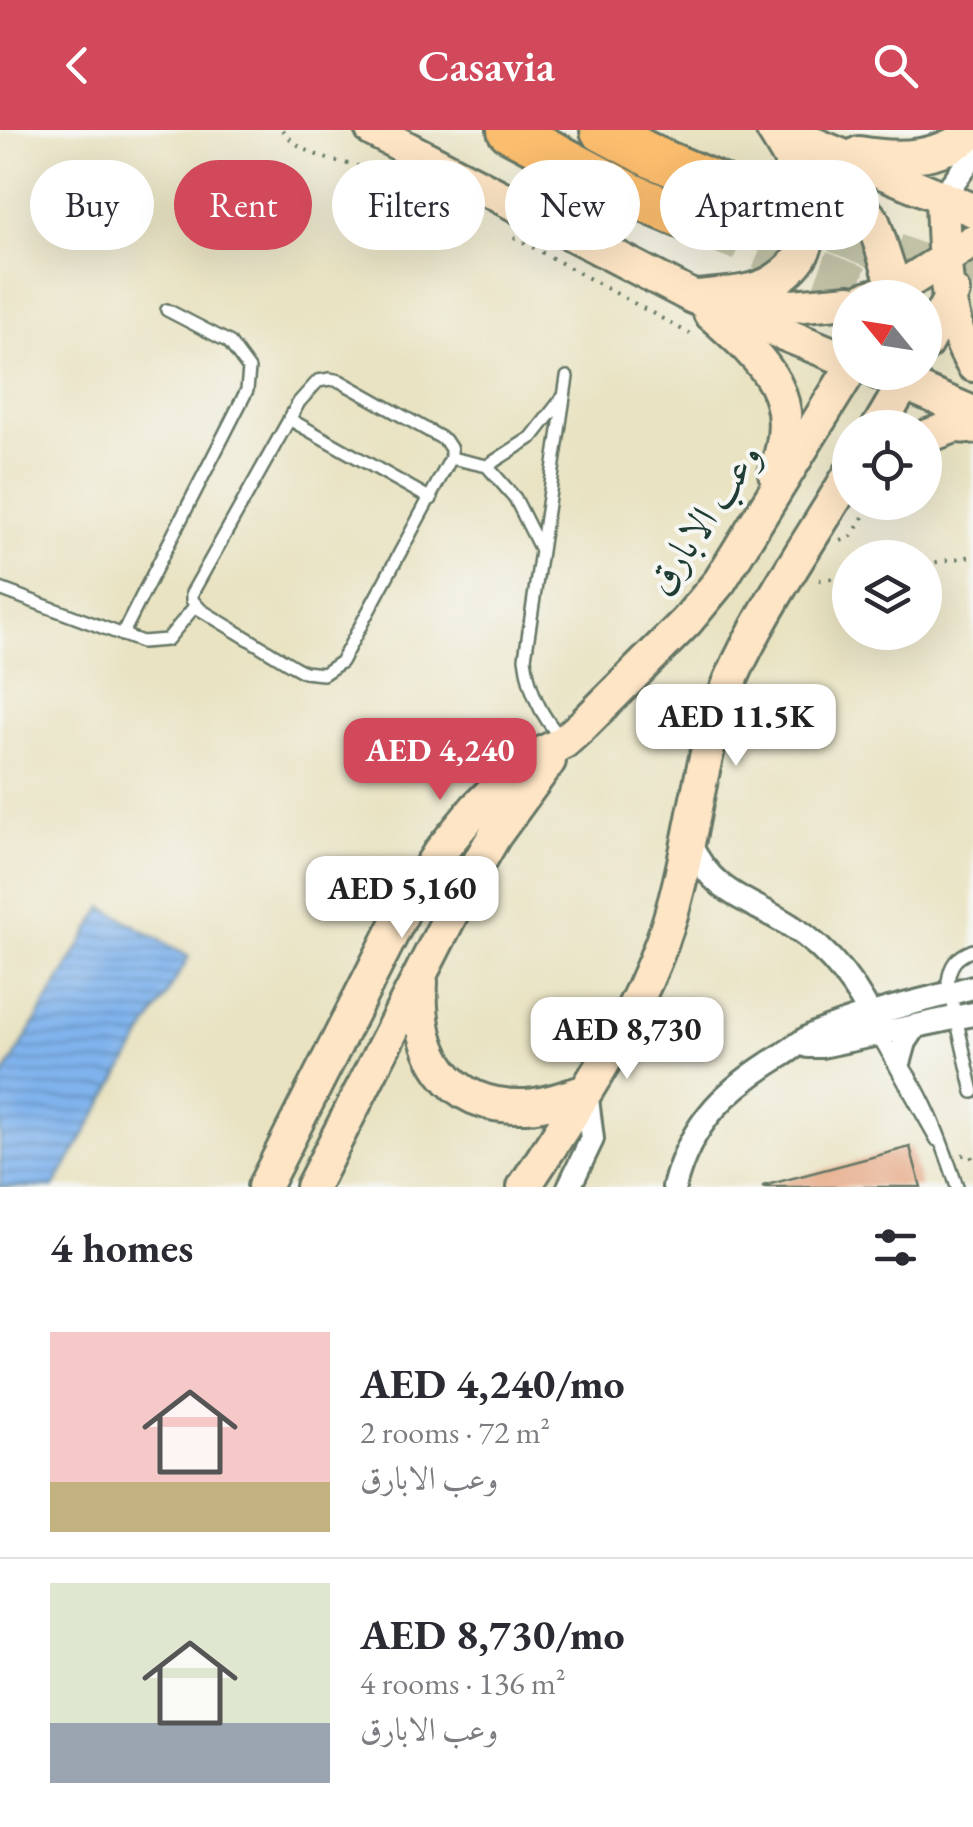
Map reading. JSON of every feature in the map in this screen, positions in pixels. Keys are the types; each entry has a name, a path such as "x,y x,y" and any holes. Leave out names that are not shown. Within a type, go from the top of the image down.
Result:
{"highway":[{"path":"509,130 660,207"},
{"path":"602,130 660,161"}],"street":[{"path":"372,130 692,298 832,354"},
{"path":"788,134 868,154 926,156 973,132"},
{"path":"692,298 772,282 800,254 812,212 788,134"},
{"path":"788,134 973,210"},
{"path":"788,134 873,221 885,280"},
{"path":"896,280 942,197 973,156"},
{"path":"942,197 959,260"},
{"path":"973,241 959,260 949,300 973,365"},
{"path":"918,280 959,260"},
{"path":"692,298 792,306 832,303"},
{"path":"692,298 759,357 779,387 786,424 784,443 758,520"},
{"name":"وعب الابارق","path":"312,1187 495,834 564,742 686,622 720,580 838,390"},
{"path":"929,390 973,412"},
{"path":"942,431 973,426"},
{"path":"524,1187 586,1091 663,941 690,844 712,735 738,664 832,507"},
{"name":"وعب الابارق","path":"264,1187 411,896 439,853 518,766 564,742"},
{"path":"690,844 699,863 716,883 796,928 820,949 842,971 875,1024"},
{"path":"422,972 422,1029 433,1059 456,1086 481,1099 510,1106 529,1106 586,1091"},
{"path":"674,1187 687,1150 724,1094 752,1073 818,1032 875,1024 962,990"},
{"path":"875,1024 915,1028 964,1016"},
{"path":"900,1060 904,1042 915,1028"},
{"path":"569,1187 592,1139 586,1091"}],"lane":[{"path":"122,636 248,390 249,368 229,342 167,310"},
{"path":"564,742 533,695 525,658 566,377"},
{"path":"340,381 445,440 451,458 341,662 332,671 304,672 195,606 195,586 290,419 307,391 318,382 340,381"},
{"path":"487,466 532,438 566,392"},
{"path":"290,419 431,500"},
{"path":"451,458 487,466 514,498 542,552"},
{"path":"0,588 142,642 167,640 195,606"},
{"path":"973,950 958,956 949,969 962,990 973,1092"},
{"path":"875,1024 938,1124 957,1187"},
{"path":"875,1024 886,1054 945,1148"}],"path":[{"path":"282,130 305,151 341,160"},
{"path":"504,231 696,337"},
{"path":"942,561 973,556"}],"water":[{"path":"103,907 189,957 54,1187 0,1187 0,1082"}],"building":[{"path":"910,1147 921,1187 763,1187 763,1186"}],"tunnel":[{"path":"879,249 973,286"},
{"path":"765,250 841,280"}]}
